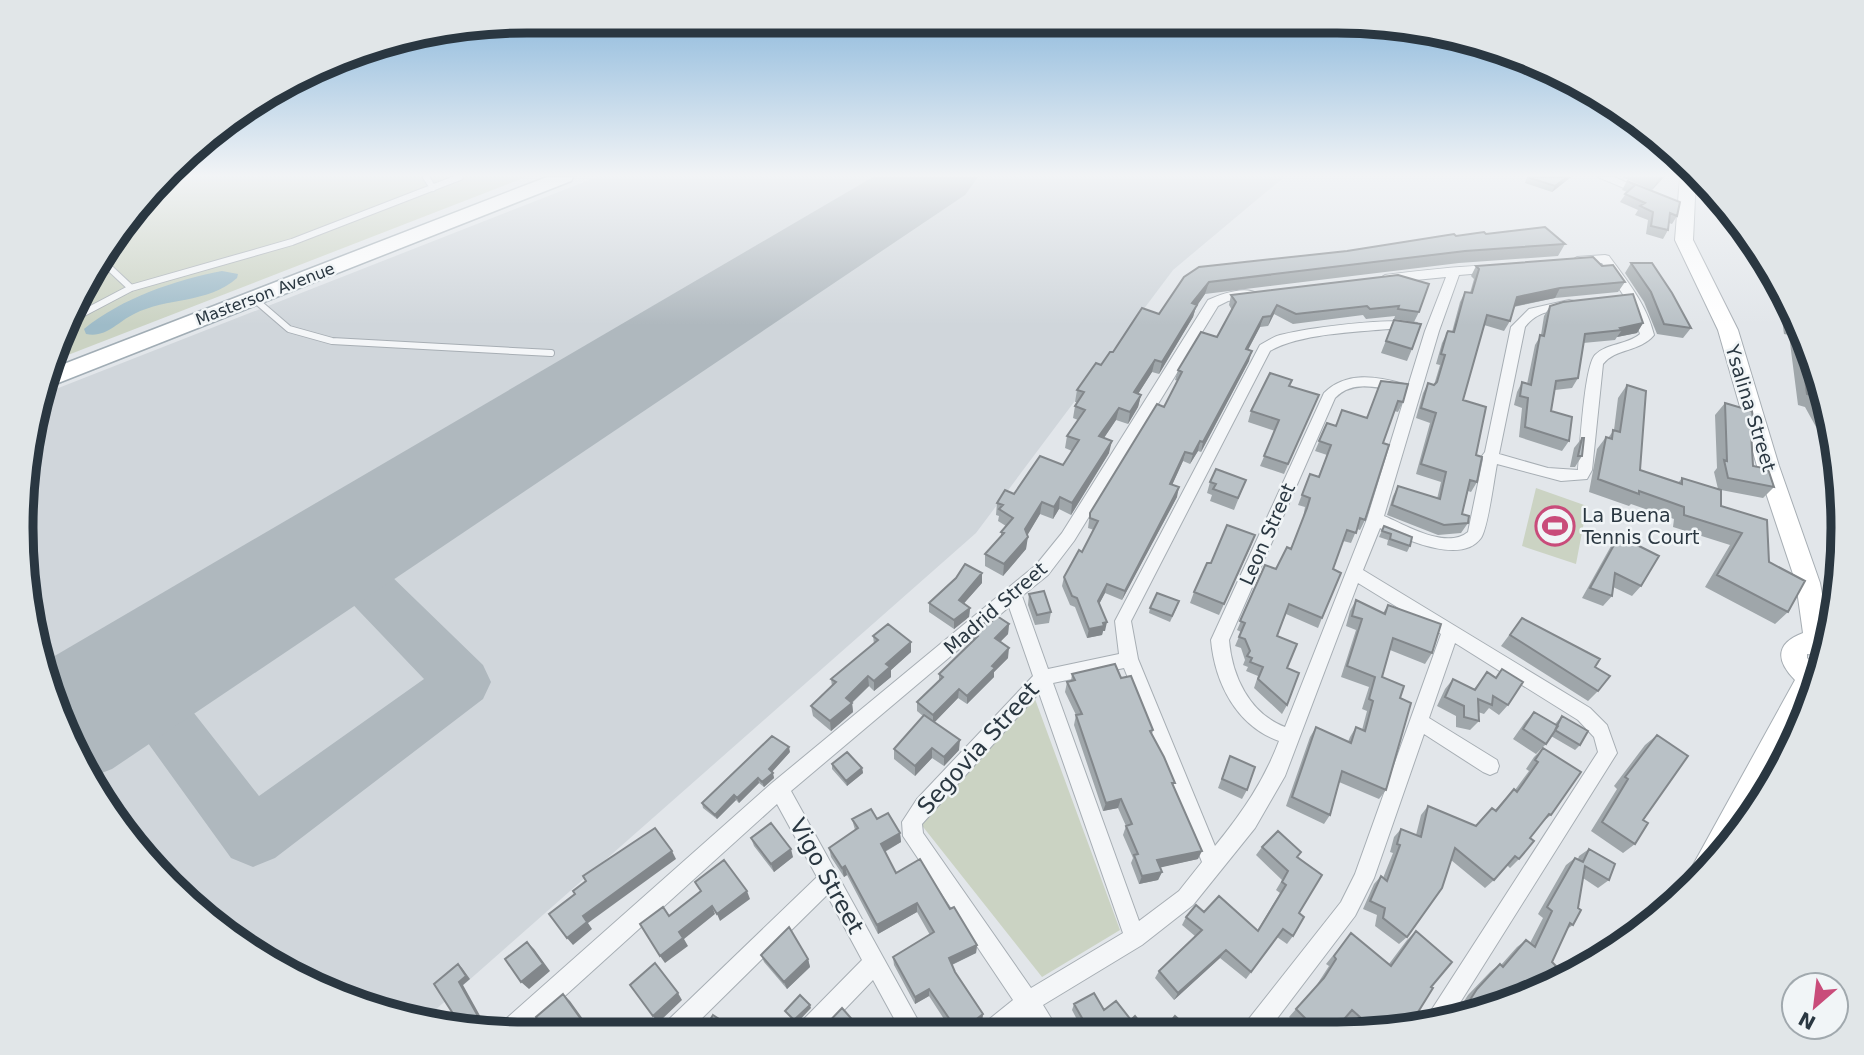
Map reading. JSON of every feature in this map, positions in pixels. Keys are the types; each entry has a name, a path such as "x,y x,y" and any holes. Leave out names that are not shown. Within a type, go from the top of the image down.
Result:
{"main road":[{"name":"Masterson Avenue","path":"57,376 437,226"}],"street":[{"name":"Ysalina Street","path":"1682,226 1684,240 1728,330 1768,466 1808,583 1819,632"},
{"path":"1489,456 1555,474 1574,477 1582,475 1585,470 1596,363 1606,352 1642,342 1647,335 1646,325 1625,297 1605,259 1564,262"},
{"path":"1371,281 1509,267"},
{"path":"1003,1022 1028,1002 1135,938 1186,898 1248,821 1275,776 1375,519 1432,331 1454,271"},
{"name":"Madrid Street","path":"520,1022 779,789 1041,570 1068,537 1213,303 1225,297 1261,293"},
{"path":"1375,519 1441,544 1457,546 1469,542 1475,535 1489,456 1518,327 1525,315 1542,308 1580,302"},
{"path":"1213,864 1129,659 1123,633 1127,612 1265,348 1280,339 1293,336 1392,325 1432,331"},
{"name":"Leon Street","path":"1290,737 1264,726 1242,702 1224,670 1220,640 1329,396 1336,387 1356,381 1415,389"},
{"path":"1354,572 1584,714 1596,724 1606,739 1608,753 1443,1010"},
{"path":"1013,594 1135,938"},
{"path":"1261,1022 1348,909 1364,878 1450,632"},
{"path":"1808,676 1795,663 1794,649 1807,642 1817,643"},
{"name":"Segovia Street","path":"1042,1022 913,836 912,830 916,814 1042,678 1129,659"},
{"path":"1733,823 1794,715"},
{"path":"1419,721 1490,766"},
{"name":"Vigo Street","path":"779,789 908,1022"},
{"path":"682,1022 829,879"},
{"path":"817,1022 875,962"}],"lane":[{"path":"82,314 131,288 292,242 333,226"},
{"path":"108,266 131,288"},
{"path":"253,298 289,329 332,341 551,353"}],"shaded area":[{"path":"471,226 1225,226 1173,270 976,533 433,1012 369,996 309,971 280,956 227,920 178,877 156,853 135,828 99,775 59,686 37,592 34,495 37,463 53,390"}],"green space":[{"path":"136,226 399,226 64,357 99,280"},
{"name":"La Buena Tennis Court","path":"1536,488 1587,506 1576,564 1522,546"},
{"path":"1035,699 1120,930 1042,977 920,823"}],"water":[{"path":"222,271 238,274 237,278 213,292 147,309 128,317 106,332 86,334 84,329 132,299 168,285"}],"building":[{"path":"1652,226 1668,226 1668,230"},
{"path":"1545,227 1565,244 1465,251 1209,282 1192,303 1197,305 1162,362 1155,360 1134,392 1141,395 1130,412 1119,408 1099,436 1112,441 1072,503 1060,497 1054,507 1042,502 1025,529 1028,537 1004,564 985,554 1004,533 1001,532 1013,518 999,509 1003,505 997,503 1005,490 1014,494 1040,456 1063,465 1079,440 1067,436 1085,410 1075,406 1084,392 1077,390 1096,363 1101,365 1110,352 1113,352 1142,308 1159,314 1184,277 1199,267 1347,251 1454,234 1486,234"},
{"path":"1593,257 1602,266 1613,265 1625,282 1560,288 1517,297 1510,321 1487,315 1463,400 1486,407 1476,455 1482,457 1477,482 1470,480 1462,514 1469,516 1468,523 1444,525 1392,505 1398,486 1440,499 1446,472 1421,464 1436,413 1421,408 1428,383 1434,385 1437,382 1445,355 1441,354 1447,333 1454,332 1465,292 1472,293 1479,269 1476,266"},
{"path":"1631,263 1652,263 1691,328 1664,324 1651,292"},
{"path":"1398,275 1429,284 1419,312 1398,309 1399,306 1370,309 1367,306 1296,314 1277,305 1271,316 1263,317 1246,349 1252,351 1203,442 1200,441 1193,454 1185,452 1170,484 1179,487 1125,591 1107,584 1098,601 1107,622 1103,623 1104,626 1089,629 1077,598 1072,596 1064,577 1079,550 1082,552 1098,521 1090,518 1090,513 1157,404 1164,407 1182,372 1178,370 1201,332 1217,337 1236,302 1231,295"},
{"path":"1633,294 1643,323 1620,328 1622,330 1585,334 1578,378 1556,381 1551,411 1572,417 1569,441 1525,427 1528,398 1520,396 1522,382 1531,385 1540,335 1544,336 1550,306"},
{"path":"1394,320 1421,324 1412,349 1386,341"},
{"path":"1803,364 1813,395 1807,394"},
{"path":"1270,373 1292,380 1289,386 1319,395 1288,464 1264,456 1279,420 1251,411"},
{"path":"1381,381 1408,384 1403,402 1398,401 1383,443 1389,445 1365,520 1360,518 1356,533 1347,530 1333,569 1341,573 1322,618 1289,604 1277,636 1297,644 1287,668 1299,673 1287,705 1258,679 1263,667 1250,662 1252,658 1247,656 1250,651 1245,639 1239,637 1245,623 1240,621 1265,565 1276,569 1287,547 1291,549 1310,498 1302,495 1310,474 1319,477 1331,445 1319,441 1327,423 1336,426 1342,410 1367,418"},
{"path":"1627,385 1646,391 1640,470 1682,484 1682,478 1721,490 1721,506 1767,520 1769,562 1805,581 1788,612 1717,575 1742,533 1684,515 1684,507 1598,479 1606,437 1612,439 1613,430 1620,432"},
{"path":"1725,403 1752,411 1755,433 1751,432 1753,466 1768,469 1774,487 1728,478 1724,460 1727,461"},
{"path":"1582,438 1582,456 1578,456"},
{"path":"1216,469 1246,480 1238,498 1213,489 1216,484 1210,482"},
{"path":"1227,525 1255,535 1224,604 1194,592 1207,563 1211,563"},
{"path":"1384,526 1412,537 1410,546 1390,539 1391,534 1382,531"},
{"path":"1619,536 1659,556 1641,586 1615,573 1612,596 1590,588"},
{"path":"965,564 982,573 959,600 970,608 954,620 929,603 956,578"},
{"path":"1044,591 1051,612 1037,615 1029,594"},
{"path":"1157,593 1179,601 1172,616 1150,608"},
{"path":"1356,600 1385,614 1388,605 1441,624 1432,653 1393,638 1382,677 1404,686 1400,698 1411,703 1386,790 1342,771 1330,815 1292,797 1316,727 1351,743 1356,727 1365,731 1373,701 1369,699 1375,677 1347,666 1362,619 1352,616"},
{"path":"997,616 1009,624 995,638 1009,648 992,666 995,668 967,696 959,689 933,715 917,702 943,677 939,674 978,636 973,632"},
{"path":"1522,618 1600,659 1595,667 1610,676 1598,691 1510,635"},
{"path":"888,624 911,642 886,664 890,667 874,681 868,676 846,698 852,703 830,721 811,706 836,682 831,679 878,640 873,636"},
{"path":"1115,664 1121,678 1131,676 1153,730 1150,731 1164,757 1175,783 1172,783 1202,851 1157,860 1162,872 1142,876 1134,855 1138,854 1126,826 1132,824 1121,799 1106,803 1076,715 1082,714 1067,682 1075,680 1072,674"},
{"path":"1502,669 1523,682 1508,705 1493,696 1492,705 1478,699 1479,721 1464,717 1464,706 1445,697 1453,679 1475,690 1487,672 1496,678"},
{"path":"1534,712 1558,726 1546,744 1523,729"},
{"path":"924,715 960,740 944,757 932,748 915,766 894,749"},
{"path":"1562,716 1588,731 1580,745 1555,730"},
{"path":"1657,735 1688,756 1643,820 1648,823 1635,844 1602,822 1628,779 1625,777"},
{"path":"772,736 789,747 769,769 773,773 762,782 758,778 737,798 734,795 715,815 702,803"},
{"path":"1543,748 1581,772 1551,815 1549,814 1530,838 1534,841 1519,859 1515,856 1494,880 1455,848 1442,888 1407,937 1383,918 1385,908 1370,901 1381,876 1387,881 1400,845 1397,844 1401,829 1421,837 1428,806 1476,826 1492,808 1496,811 1514,789 1517,792 1538,762 1535,760"},
{"path":"847,752 862,768 846,781 832,764"},
{"path":"1230,756 1255,767 1247,790 1222,779"},
{"path":"871,809 877,819 888,813 900,833 881,844 896,873 920,859 950,909 954,907 977,945 949,958 955,972 983,1014 973,1022 952,1022 929,989 915,997 893,957 934,932 917,903 877,925 845,866 842,868 829,848 858,828 852,819"},
{"path":"771,823 791,849 771,864 751,838"},
{"path":"655,828 672,851 583,916 587,922 567,938 549,914 575,894 573,891 586,881 583,876"},
{"path":"1278,831 1301,852 1297,857 1322,875 1299,913 1304,917 1293,936 1283,929 1251,972 1226,950 1178,993 1159,971 1202,930 1186,917 1196,905 1204,912 1219,896 1258,931 1286,885 1282,882 1288,871 1262,847"},
{"path":"1589,849 1615,864 1609,880 1585,866 1578,908 1581,910 1573,925 1570,923 1552,962 1556,966 1548,974 1526,984 1467,1004 1477,989 1500,964 1503,967 1526,940 1535,947 1552,911 1547,907 1575,858 1583,862"},
{"path":"724,860 747,891 717,914 712,906 679,932 683,938 660,956 640,924 663,907 669,916 701,891 695,882"},
{"path":"789,927 808,959 784,982 761,955"},
{"path":"1416,931 1452,962 1431,987 1433,988 1416,1015 1365,1021 1352,1010 1342,1022 1304,1022 1306,1019 1296,1009 1324,978 1336,959 1334,956 1351,933 1391,966"},
{"path":"527,942 543,964 521,982 505,959"},
{"path":"655,963 678,993 653,1016 630,985"},
{"path":"458,964 466,976 459,982 479,1018 455,1016 434,984"},
{"path":"1094,993 1104,1010 1116,1001 1131,1020 1135,1016 1140,1022 1084,1022 1074,1004"},
{"path":"563,994 583,1022 539,1022 536,1017"},
{"path":"800,995 810,1005 794,1020 785,1011"},
{"path":"842,1008 854,1022 829,1022"},
{"path":"713,1015 724,1022 709,1022"},
{"path":"1175,1016 1182,1022 1170,1022"}],"taxiway":[{"path":"134,679 253,837 463,682 335,553"}],"runway":[{"path":"72,719 857,226"}],"place":[{"name":"La Buena Tennis Court","path":"1555,526"}]}
